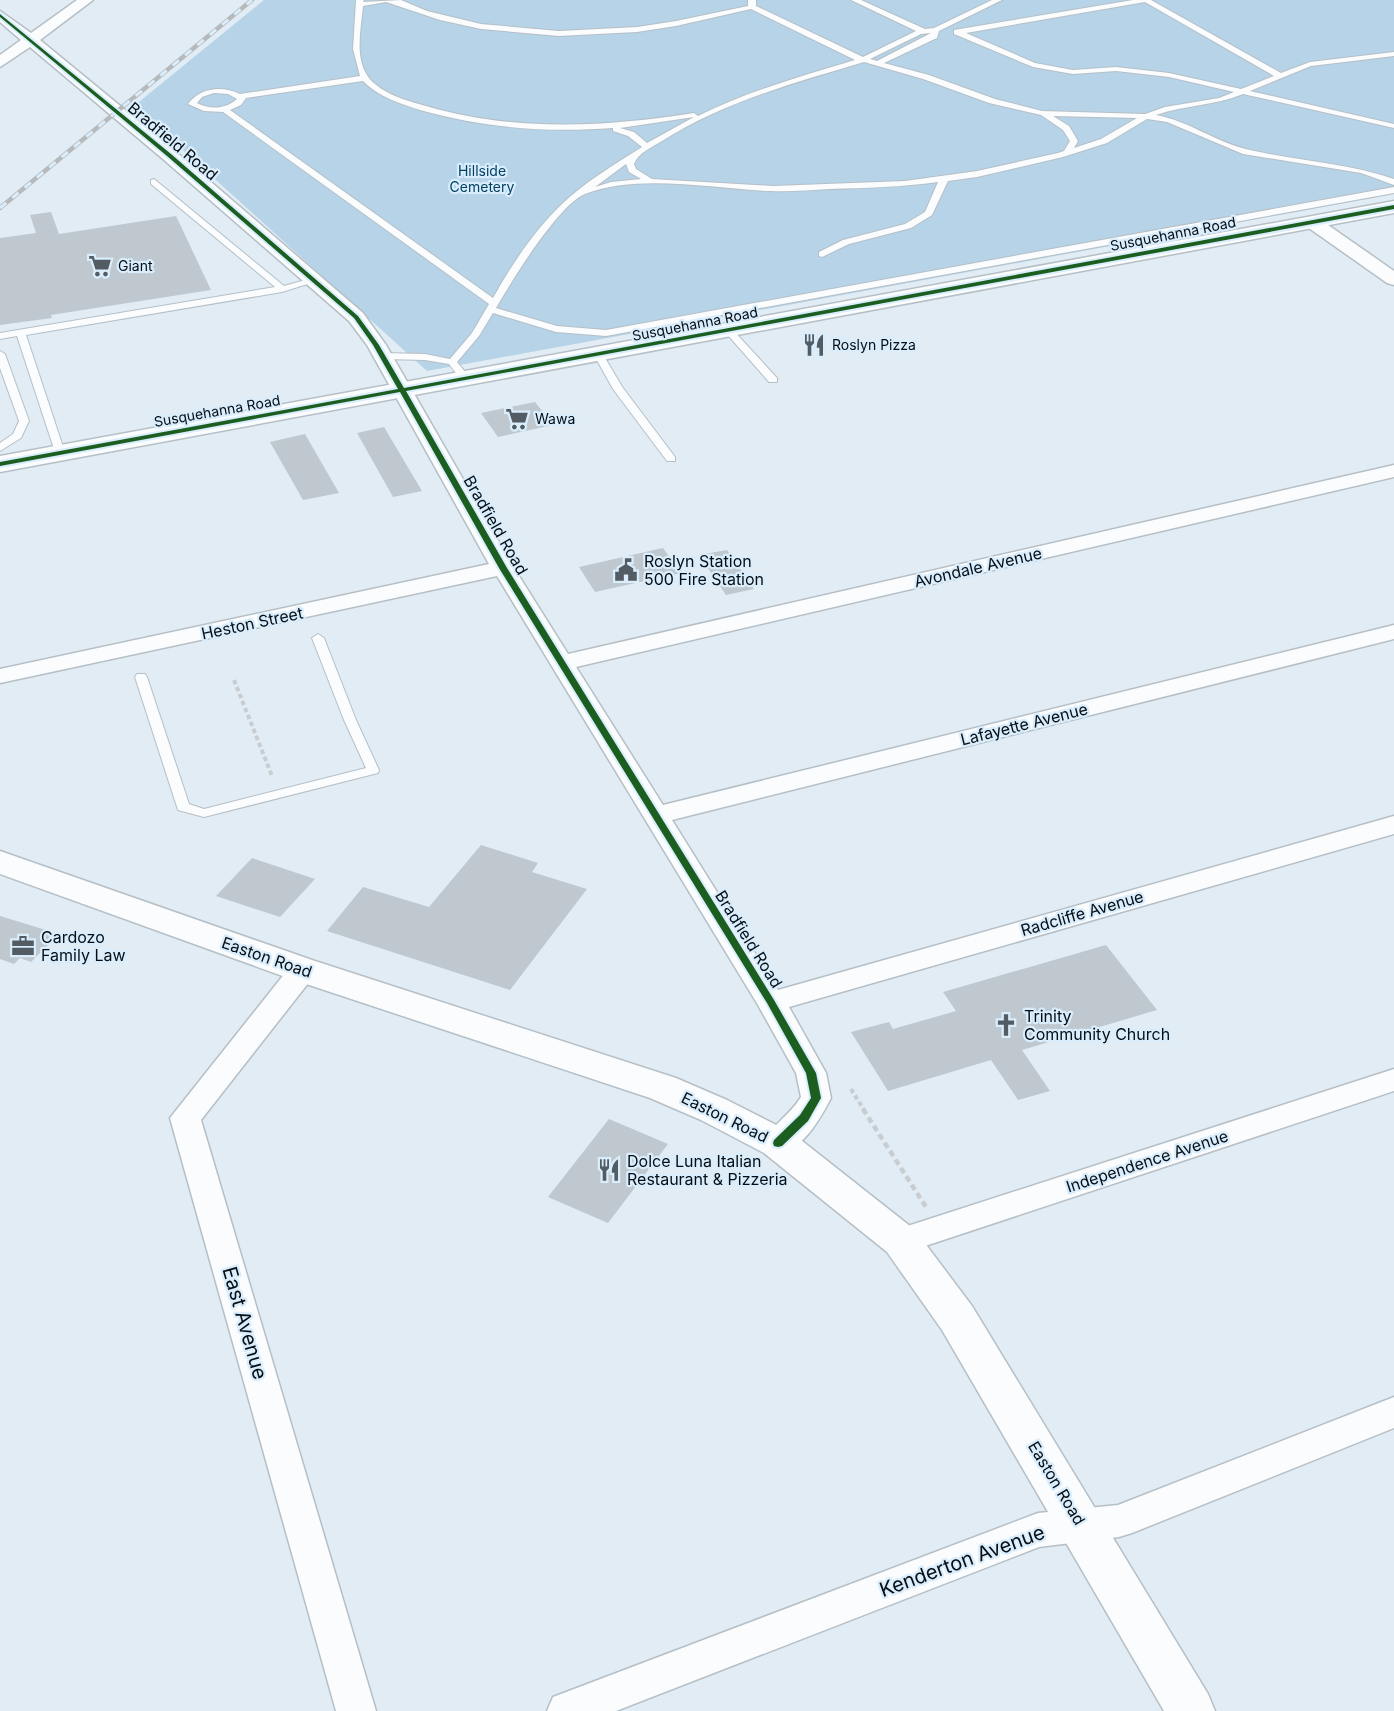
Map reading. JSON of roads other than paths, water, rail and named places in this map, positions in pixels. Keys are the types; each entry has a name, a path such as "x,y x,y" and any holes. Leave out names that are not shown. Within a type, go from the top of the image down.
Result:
{"main road":[{"name":"Susquehanna Road","path":"0,464 401,391 459,371 599,355 1394,207"},
{"name":"Easton Road","path":"0,862 303,970 663,1088 714,1110 778,1143 901,1241 957,1318 1082,1524 1191,1711"}],"street":[{"path":"0,62 66,0"},
{"path":"0,48 26,37 86,0"},
{"name":"Bradfield Road","path":"0,15 169,155 356,317 383,356 503,568 654,816 771,1002 811,1073 816,1098 804,1118 778,1143"},
{"path":"1312,222 1394,279"},
{"name":"Avondale Avenue","path":"562,663 1394,471"},
{"name":"Heston Street","path":"0,676 503,568"},
{"name":"Lafayette Avenue","path":"654,816 1394,632"},
{"name":"Radcliffe Avenue","path":"771,1002 1394,825"},
{"name":"East Avenue","path":"303,970 185,1118 356,1711"},
{"name":"Independence Avenue","path":"901,1241 1394,1080"},
{"name":"Kenderton Avenue","path":"567,1711 1038,1530 1119,1521 1394,1412"}],"lane":[{"path":"733,0 752,4 863,60 926,77 992,101 1042,113 1146,116 1169,120 1246,152 1364,171 1394,182"},
{"path":"877,64 998,0"},
{"path":"1076,12 1098,0"},
{"path":"860,1 924,32 935,33 957,32 1146,0 1279,75"},
{"path":"711,112 610,128 532,129 476,122 432,111 390,97 364,78 356,55 359,2 398,1 406,7 459,22 507,29 573,33 629,32 699,21 752,4"},
{"path":"383,356 425,357 459,371 492,306 539,235 577,196 634,155 711,112 789,81 863,60 924,32"},
{"path":"957,32 1033,65 1073,72 1133,70 1246,91 1394,126"},
{"path":"577,196 611,185 650,181 695,185 815,189 905,184 977,174 1104,141 1146,116 1165,109 1221,100 1310,64 1394,54"},
{"path":"240,96 241,102 224,109 200,109 192,104 192,101 199,95 214,91 230,92 240,96 364,78"},
{"path":"224,109 492,306 556,329 606,333 1394,190"},
{"path":"1042,113 1066,126 1071,133 1074,141 1068,152"},
{"path":"610,128 631,134 647,147"},
{"path":"634,155 630,164 632,170 650,181"},
{"path":"822,254 846,242 908,226 915,222 929,213 944,179"},
{"path":"154,182 282,289"},
{"path":"0,336 282,289 312,281"},
{"path":"20,332 60,453"},
{"path":"729,332 773,380"},
{"path":"0,354 24,421 16,436 0,448"},
{"path":"599,355 618,389 671,459"},
{"path":"141,677 183,807 204,813 374,770 350,720 318,638"}],"railway":[{"path":"0,208 252,0"}],"place":[{"name":"Giant","path":"100,266"},
{"name":"Roslyn Pizza","path":"814,345"},
{"name":"Wawa","path":"517,419"},
{"name":"Roslyn Station 500 Fire Station","path":"626,570"},
{"name":"Cardozo Family Law","path":"23,946"},
{"name":"Trinity Community Church","path":"1006,1025"},
{"name":"Dolce Luna Italian Restaurant & Pizzeria","path":"609,1170"}],"park label":[{"name":"Hillside Cemetery","path":"482,180"}]}
